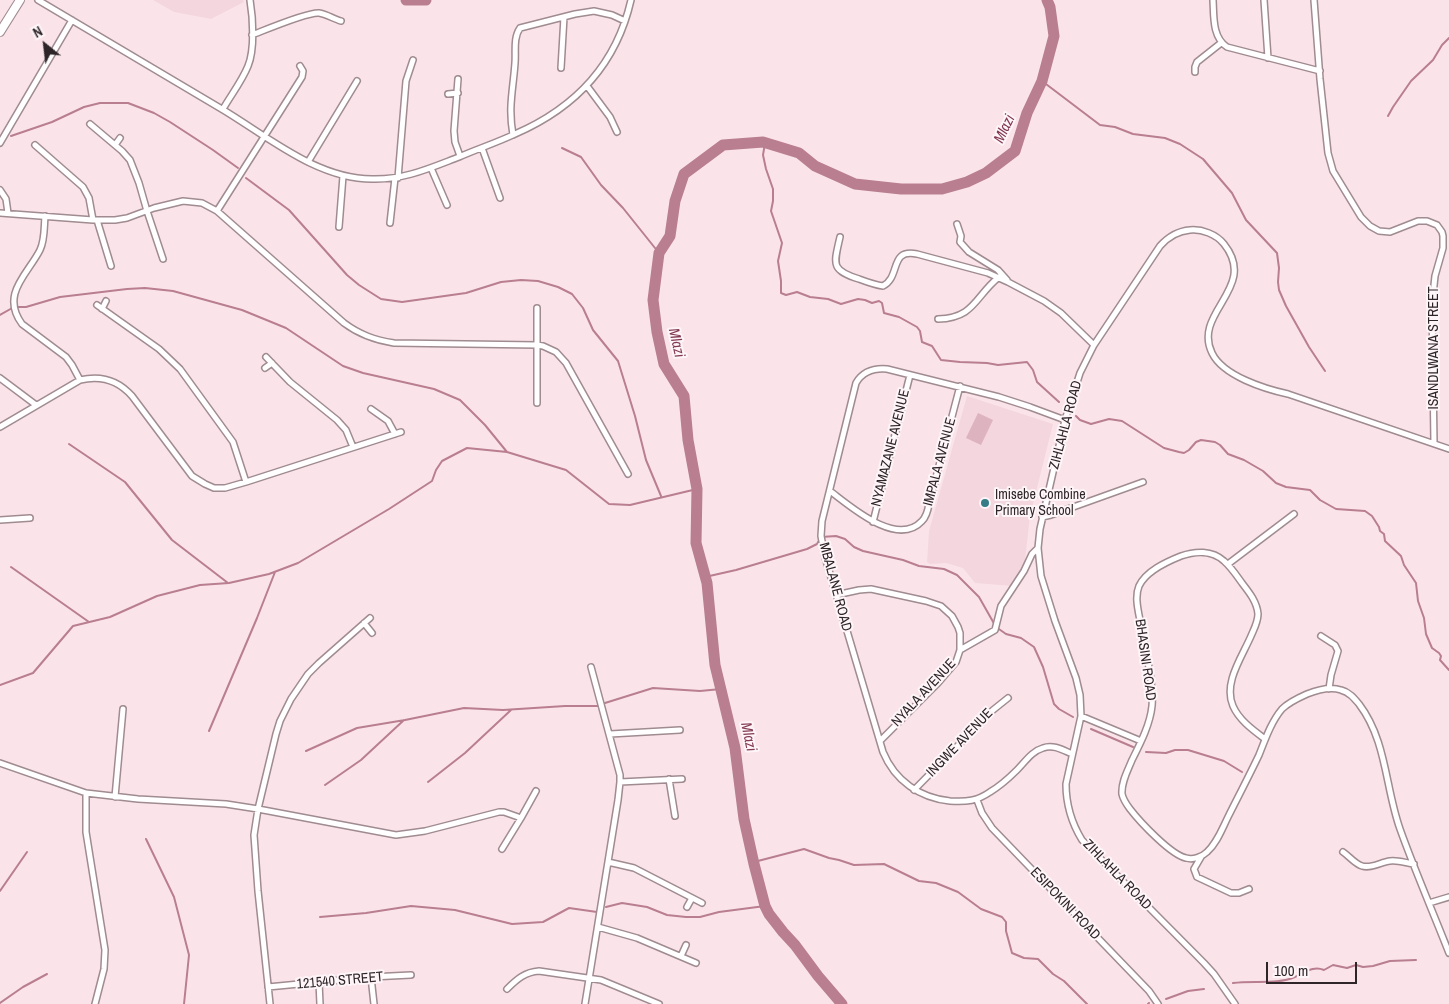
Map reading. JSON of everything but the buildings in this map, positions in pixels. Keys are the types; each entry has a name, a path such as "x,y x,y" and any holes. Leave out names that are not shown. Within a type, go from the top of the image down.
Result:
{"street":[{"path":"0,32 20,0"},
{"path":"38,0 223,109 308,162 343,176 371,180 396,178 419,173 534,126 558,111 586,86 609,56 620,36 631,0"},
{"path":"223,109 248,66 252,35 250,0"},
{"path":"1213,0 1215,29 1221,43 1235,50 1320,71"},
{"path":"1264,0 1268,58"},
{"name":"ISANDLWANA STREET","path":"1314,0 1329,160 1333,171 1365,222 1370,226 1384,232 1395,231 1424,220 1437,225 1442,232 1443,248 1435,276 1432,304 1434,443"},
{"path":"513,135 510,108 518,30 521,27 594,11 612,15 625,21"},
{"path":"252,35 315,13 341,22"},
{"path":"560,68 564,17"},
{"path":"0,143 72,20"},
{"path":"1195,72 1197,62 1221,43"},
{"path":"390,223 406,81 413,60"},
{"path":"216,211 302,77 303,70 300,66"},
{"path":"458,79 454,131 460,156"},
{"path":"308,162 357,81"},
{"path":"586,86 610,117 617,132"},
{"path":"448,94 458,93"},
{"path":"90,124 127,156 133,166 163,259"},
{"path":"115,145 120,138"},
{"path":"35,145 83,187 111,266"},
{"path":"482,148 500,198"},
{"path":"431,168 447,205"},
{"path":"339,227 343,176"},
{"path":"0,190 6,199 8,213"},
{"path":"0,212 95,220 121,219 183,201 202,204 216,211 359,334 394,343 543,346 556,352 566,363 628,474"},
{"path":"45,216 42,244 17,284 14,293 14,308 18,318 25,327 66,357 80,380"},
{"path":"957,224 961,236 960,242 969,252 998,270 1008,282"},
{"name":"ZIHLAHLA ROAD","path":"1235,1004 1204,963 1082,840 1070,814 1066,784 1080,716 1078,685 1041,576 1038,548 1042,516 1076,383 1094,345 1156,251 1171,236 1185,230 1204,232 1212,234 1223,242 1232,258 1234,266 1233,281 1214,315 1208,336 1212,353 1222,366 1236,375 1274,391 1288,394 1449,449"},
{"path":"840,237 836,259 837,268 847,275 883,286 889,282 899,259 908,253 980,270 999,277 1044,301 1061,313 1094,345"},
{"path":"938,319 954,318 967,312 999,277"},
{"path":"102,309 106,301"},
{"path":"97,305 171,359 180,369 233,442 246,482"},
{"path":"537,308 537,403"},
{"path":"266,356 290,382 337,420 346,430 353,447"},
{"path":"265,368 272,363"},
{"name":"MBALANE ROAD","path":"977,800 964,802 927,796 914,790 895,773 886,759 824,557 821,537 822,521 856,383 868,371 880,368 960,386 1016,402 1065,420"},
{"name":"NYAMAZANE AVENUE","path":"873,522 910,375"},
{"path":"0,378 36,405"},
{"path":"0,426 80,380 96,378 110,380 129,392 196,480 219,488 246,482 401,432"},
{"name":"IMPALA AVENUE","path":"830,491 873,522 888,528 906,529 918,524 924,518 930,504 960,386"},
{"path":"371,408 388,421 395,434"},
{"path":"1042,516 1052,515 1143,482"},
{"path":"1228,564 1294,514"},
{"path":"0,520 30,518"},
{"path":"960,650 995,630 1001,606 1024,571 1032,554 1038,548"},
{"name":"BHASINI ROAD","path":"1202,856 1192,859 1185,858 1170,850 1126,804 1122,793 1124,781 1151,712 1152,699 1137,596 1140,586 1148,574 1155,569 1171,560 1190,553 1206,552 1221,558 1228,564 1247,589 1255,602 1258,618 1233,677 1230,698 1239,717 1265,740"},
{"name":"NYALA AVENUE","path":"836,595 871,589 934,603 941,606 956,621 960,633 960,650 956,662 880,741"},
{"path":"270,1004 254,842 258,809 276,734 291,698 308,674 318,662 370,618"},
{"path":"364,623 372,633"},
{"path":"1322,636 1331,641 1338,651 1329,689"},
{"path":"585,1004 620,782 610,734 591,667"},
{"path":"1249,888 1239,893 1231,893 1197,876 1194,869 1202,856 1213,846 1277,717 1287,705 1309,694 1329,689 1341,690 1350,694 1366,714 1373,728 1381,748 1399,827 1449,953"},
{"name":"INGWE AVENUE","path":"914,790 992,710 1008,698"},
{"path":"114,797 123,709"},
{"path":"1080,716 1141,741"},
{"path":"610,734 680,730"},
{"path":"977,800 1000,785 1039,750 1050,746 1072,754"},
{"path":"0,763 86,793 258,809 396,836 425,831 499,812 521,818"},
{"path":"620,782 682,778"},
{"path":"669,779 675,816"},
{"path":"502,848 536,791"},
{"path":"86,793 86,832 105,950 104,969 95,1004"},
{"name":"ESIPOKINI ROAD","path":"977,800 982,813 992,828 1149,991 1158,1004"},
{"path":"1343,852 1364,867 1391,861 1414,864"},
{"path":"608,862 634,868 702,903"},
{"path":"1429,902 1449,897"},
{"path":"687,907 692,898"},
{"path":"598,927 630,935 696,963"},
{"path":"681,956 686,945"},
{"path":"507,989 521,976 535,971 589,978 609,983 659,1004"},
{"name":"121540 STREET","path":"268,987 411,975"},
{"path":"371,977 374,1004"},
{"path":"319,982 320,1004"}],"shaded area":[{"path":"153,0 243,0 244,2 211,19 174,12"},
{"name":"Imisebe Combine Primary School","path":"967,396 1053,424 1030,516 1024,569 1013,586 975,583 963,568 946,563 930,564 927,562 929,531"},
{"path":"978,413 993,420 981,445 966,438"}],"waterway":[{"path":"406,0 426,0"},
{"name":"Mlazi","path":"842,1004 769,914 765,906 754,864 744,819 735,748 715,665 707,583 696,543 697,489 688,440 684,396 664,364 657,332 653,300 659,253 670,236 675,201 684,174 723,145 763,142 799,153 815,166 855,184 901,189 942,189 967,182 986,173 1015,151 1027,113 1042,81 1054,36 1050,7 1047,0"},
{"path":"1388,116 1411,81 1433,60 1442,45 1449,38"},
{"path":"1042,81 1100,125 1115,127 1133,134 1165,138 1180,144 1203,159 1232,193 1246,220 1277,253 1279,290 1309,347 1325,371"},
{"path":"11,136 52,122 84,107 100,103 128,103 154,113 170,122 238,168"},
{"path":"765,143 763,155 773,189 771,211 782,243 778,261 781,293 786,295 797,292 841,304 858,299 872,303 879,301 882,303 884,313 899,317 917,327 920,331 922,342 932,346 941,360 998,365 1027,362 1033,370 1037,382 1059,402"},
{"path":"562,148 581,157 601,185 623,208 659,253"},
{"path":"246,178 289,210 347,275 381,299 402,302 466,293 501,282 521,280 538,281 558,287 572,294 583,308 593,330 618,361 646,460 661,496"},
{"path":"0,315 14,307 26,307 60,297 145,288 173,291 242,310 286,328 343,366 363,373 434,389 460,400 485,425 507,452"},
{"path":"1076,416 1080,420 1091,424 1109,419 1122,421 1164,448 1184,453 1201,440 1215,442 1228,454 1244,460 1263,471 1276,483 1286,487 1310,490 1320,500 1336,509 1365,511 1372,516 1380,531 1384,534 1385,541 1401,556 1404,565 1416,583 1418,601 1424,618 1426,634 1432,648 1439,653 1441,656 1440,660 1449,670"},
{"path":"69,444 125,482 172,540 228,583"},
{"path":"0,685 33,673 73,626 110,617 157,596 200,585 229,583 269,574 298,563 432,481 442,461 467,448 507,452 566,470 609,504 630,505 697,489"},
{"path":"705,577 807,549 817,544 821,537 836,536 845,539 854,547 863,551 903,560 919,566 944,569 957,575 979,597 996,627 1006,634 1021,638 1034,647 1043,667 1054,704 1073,717"},
{"path":"11,567 89,622"},
{"path":"209,731 275,572"},
{"path":"605,703 653,688 700,691 721,689"},
{"path":"306,751 357,728 464,708 503,710 598,706"},
{"path":"428,782 465,753 511,710"},
{"path":"325,785 361,760 404,720"},
{"path":"1091,729 1133,747"},
{"path":"1146,752 1166,753 1175,750 1188,750 1224,761 1242,772"},
{"path":"146,839 174,897 189,955 184,1004"},
{"path":"754,862 804,849 854,865 884,864 919,881 936,883 958,892 981,909 1002,917 1006,922 1006,931 1012,953 1024,958 1038,959 1087,1004"},
{"path":"0,891 27,852"},
{"path":"606,907 622,903 647,907 667,915 700,917 719,912 765,906"},
{"path":"320,917 366,913 411,906 455,910 512,924 543,922 569,908 597,912"},
{"path":"1233,983 1281,981 1309,970 1316,968 1324,970 1333,965 1347,968 1356,965 1363,967 1373,966 1390,961 1416,960"},
{"path":"0,1003 23,987 47,974"},
{"path":"1166,999 1188,991 1204,989"}],"place":[{"name":"Imisebe Combine Primary School","path":"985,503"}]}
